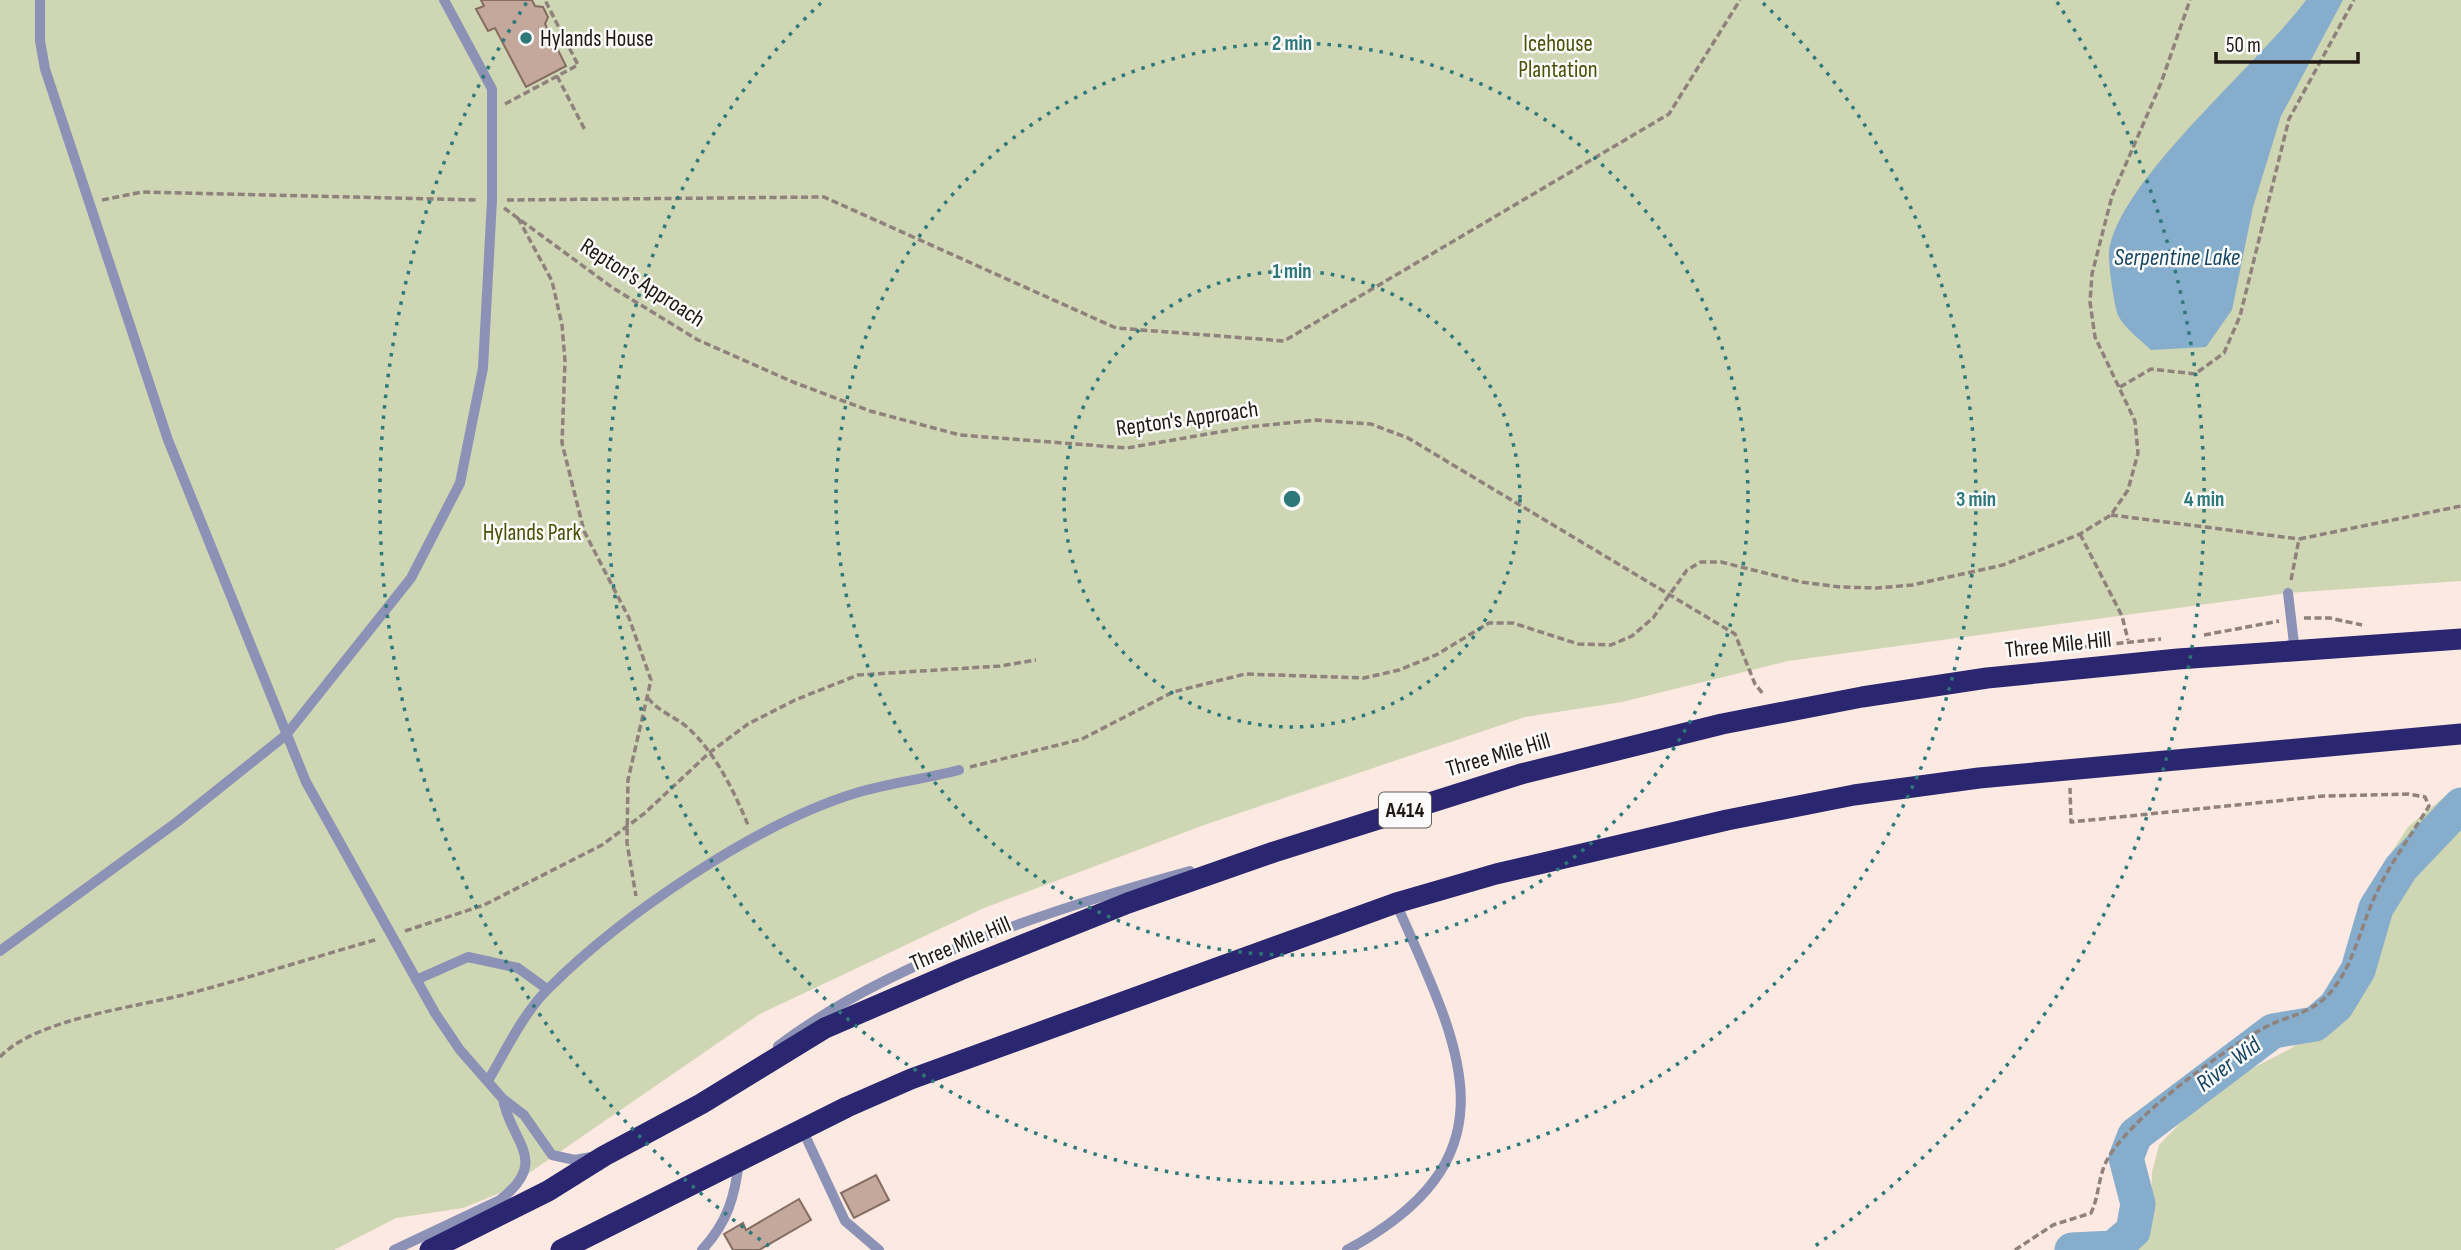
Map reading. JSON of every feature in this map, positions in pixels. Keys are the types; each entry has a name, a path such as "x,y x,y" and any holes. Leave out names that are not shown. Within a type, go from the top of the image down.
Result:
{"highway":[{"name":"Three Mile Hill","path":"430,1250 548,1191 604,1156 701,1104 825,1028 1008,950 1128,903 1274,852 1521,774 1722,724 1862,697 1987,678 2178,659 2461,639"},
{"path":"565,1249 847,1107 969,1056 1396,903 1496,874 1727,820 1938,783 2461,734"}],"lane":[{"path":"40,0 45,69 168,440 286,736 312,793 416,980 460,1050 503,1099 524,1115 552,1155 575,1160 604,1156"},
{"path":"0,951 177,822 286,736 411,578 460,483 483,368 492,200 492,89 444,0"},
{"path":"2288,593 2295,652"},
{"path":"488,1080 547,989 640,913 752,839 798,815 856,793 959,770"},
{"path":"1347,1250 1403,1215 1428,1191 1448,1163 1456,1141 1460,1079 1455,1047 1444,1010 1396,903"},
{"path":"416,980 468,957 518,968 547,989"},
{"path":"394,1250 500,1200 511,1191 524,1172 527,1154 506,1119 503,1099"},
{"path":"802,1129 845,1221 879,1250"},
{"path":"702,1250 729,1213 736,1191 739,1161"}],"path":[{"path":"492,112 578,65 545,0"},
{"path":"90,203 142,191 492,200 824,197 1116,328 1284,341 1669,114 1740,0"},
{"path":"959,770 1082,739 1172,692 1232,677 1283,673 1364,678 1399,670 1436,655 1489,623 1513,623 1578,644 1611,645 1632,636 1653,618 1687,570 1701,562 1721,562 1801,582 1877,589 1956,578 2003,565 2080,534 2111,515 2128,490 2138,453 2135,421 2095,337 2090,302 2092,274 2112,196 2161,83 2190,0"},
{"path":"2120,387 2151,369 2195,374 2224,353 2240,316 2254,267 2289,119 2354,0"},
{"path":"557,76 586,132"},
{"name":"Repton's Approach","path":"648,698 651,680 629,618 584,531 562,443 565,361 562,325 552,281 517,216 612,288 698,340 870,411 960,435 1127,447 1248,427 1316,420 1371,424 1408,438 1602,557 1669,593 1735,634 1750,673"},
{"path":"2111,515 2300,539 2461,506"},
{"path":"2080,534 2122,615 2128,640"},
{"path":"2288,593 2300,539"},
{"path":"0,1057 13,1043 52,1027 189,993 393,935 484,905 602,845 627,828 709,753 761,716 858,675 1000,666 1036,660"},
{"path":"648,698 656,708 684,725 709,753 747,823 752,839"},
{"path":"640,913 629,869 628,780 648,698"},
{"path":"2015,1250 2053,1225 2091,1213 2097,1202 2099,1180 2117,1144 2174,1091 2252,1035 2282,1019 2310,1012 2328,995 2345,973 2377,890 2429,806 2426,797 2409,794 2324,796 2071,822 2068,771"}],"green space":[{"name":"Hylands Park","path":"0,0 2461,0 2461,581 2288,593 1788,661 1622,702 1525,717 1204,825 984,908 760,1014 500,1193 463,1208 396,1218 334,1250 0,1250"},
{"path":"2461,789 2461,1250 2127,1250 2150,1226 2152,1172 2159,1145 2189,1114 2247,1071 2290,1049 2325,1023 2361,899 2408,827 2449,793"}],"water":[{"name":"Serpentine Lake","path":"2306,0 2343,0 2281,116 2253,207 2232,310 2206,347 2151,350 2124,324 2116,310 2109,251 2118,222 2164,157"}],"building":[{"name":"Hylands House","path":"481,0 532,0 535,6 543,7 548,17 545,24 566,66 526,87 495,28 488,31 476,9 484,6"},
{"path":"876,1175 889,1200 854,1218 841,1193"},
{"path":"799,1199 811,1220 759,1250 733,1250 724,1234 743,1223 746,1230"}],"waterway":[{"name":"River Wid","path":"2072,1250 2113,1248 2133,1231 2138,1204 2126,1158 2135,1135 2273,1031 2315,1024 2336,1006 2358,970 2376,908 2401,868 2461,805"}],"place":[{"name":"Hylands House","path":"526,38"}],"park label":[{"name":"Icehouse Plantation","path":"1558,56"}]}
